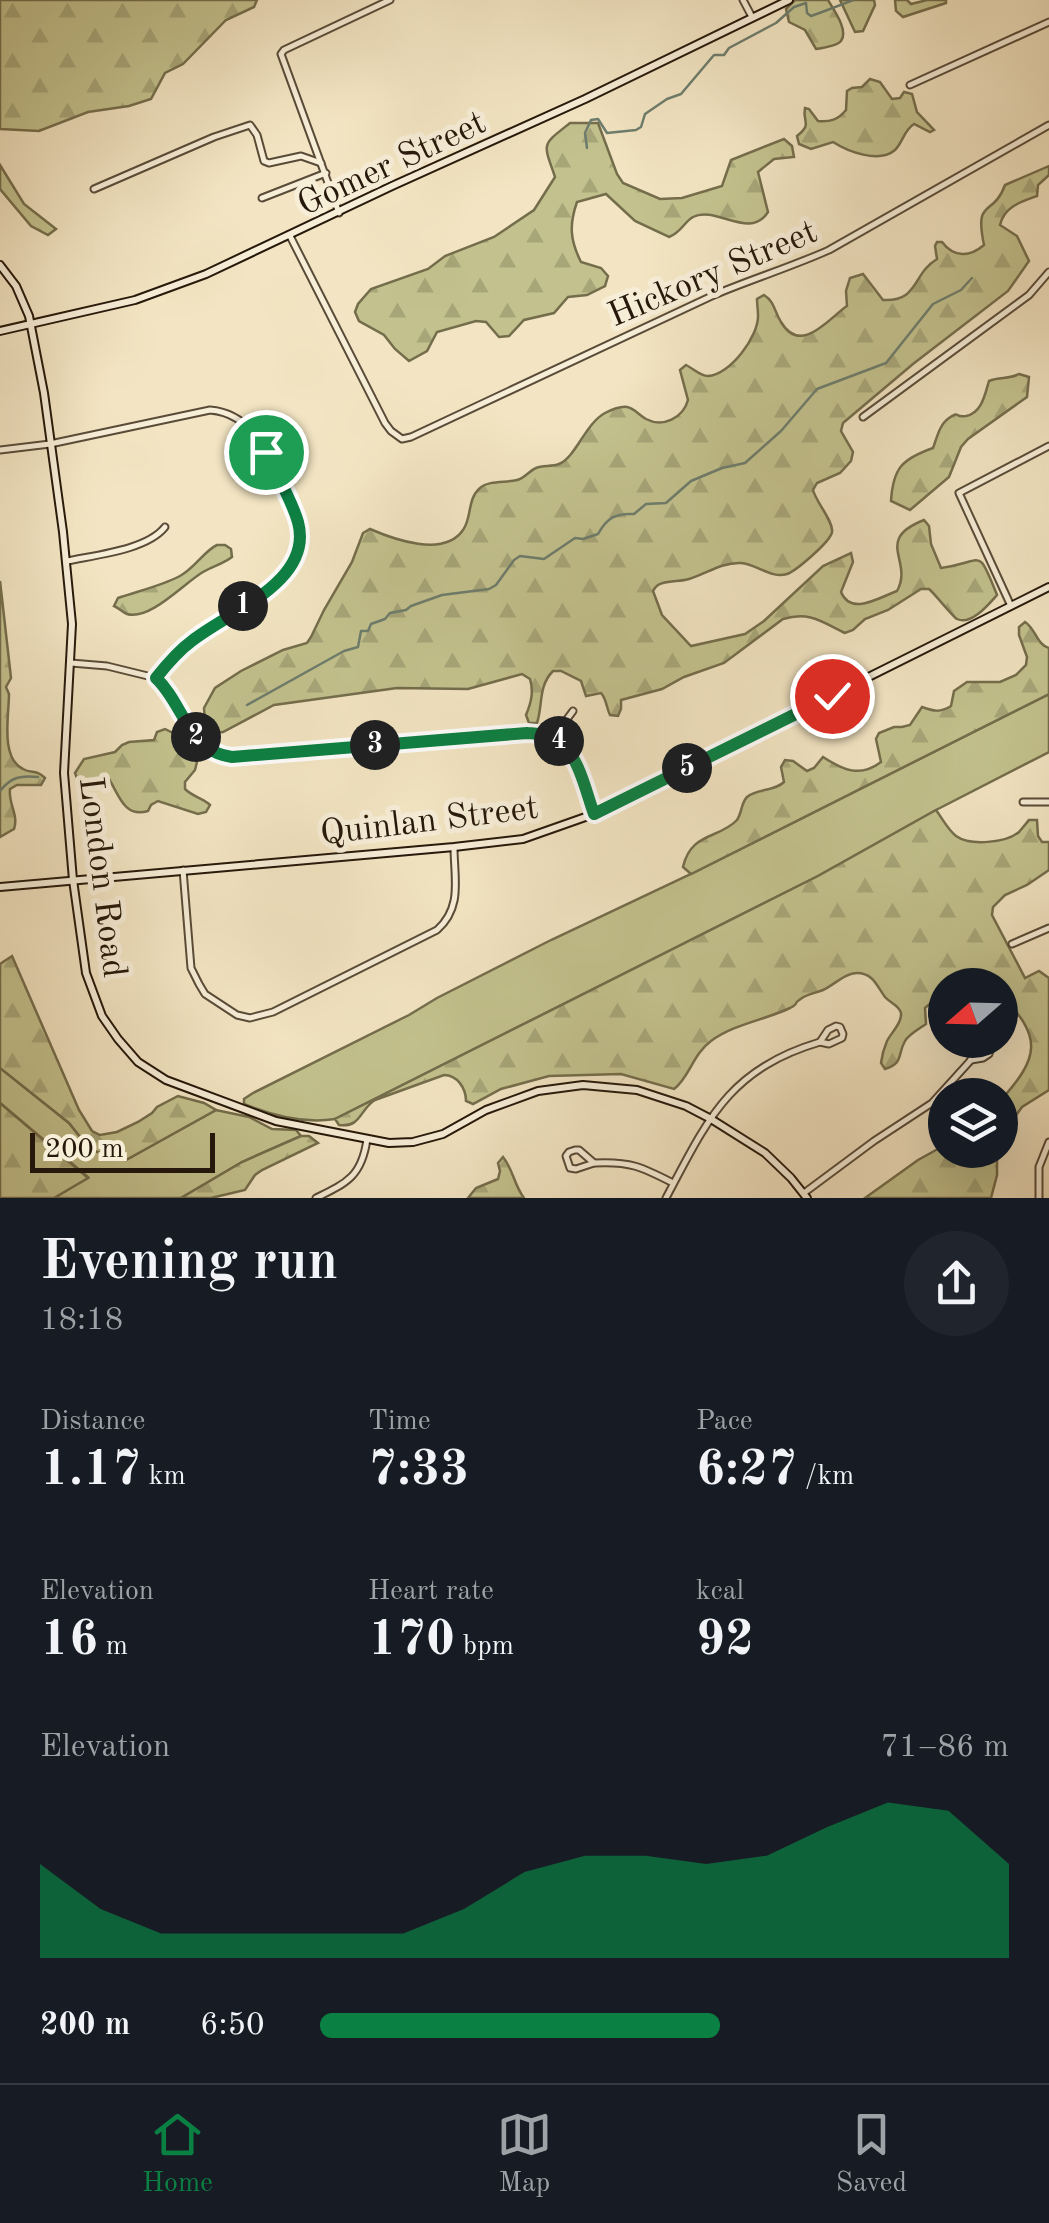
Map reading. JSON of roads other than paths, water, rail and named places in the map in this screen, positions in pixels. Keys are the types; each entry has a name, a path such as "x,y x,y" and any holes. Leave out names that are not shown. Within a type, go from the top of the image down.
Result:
{"street":[{"path":"340,213 281,54 390,0"},
{"path":"743,0 752,17"},
{"name":"Gomer Street","path":"0,331 136,300 178,286 585,99 789,0"},
{"path":"910,85 1049,22"},
{"path":"94,189 250,125 264,160 269,163 301,156 322,164"},
{"name":"Hickory Street","path":"290,236 389,429 399,438 411,437 680,310 829,250 1049,125"},
{"path":"262,198 326,173"},
{"name":"London Road","path":"0,265 16,286 30,324 44,393 72,624 64,773 73,880 92,992 118,1040 138,1062 166,1080 276,1121 399,1144 442,1134 486,1110 538,1091 583,1085 619,1087 658,1096 711,1118 765,1153 805,1196"},
{"path":"863,417 1029,295 1049,272"},
{"path":"0,450 50,444 194,412 222,411 244,422 256,434 298,520 297,554 281,579 195,638 156,678"},
{"path":"1011,606 959,493 1049,446"},
{"path":"66,562 141,544 156,538 166,527"},
{"name":"Quinlan Street","path":"0,887 524,840 594,814 1049,587"},
{"path":"70,663 107,666 156,678 206,749 224,756 527,733 553,738 571,756 594,814"},
{"path":"553,738 573,711"},
{"path":"1023,802 1049,802"},
{"path":"183,870 191,968 198,984 224,1008 250,1018 273,1012 437,930 456,902 454,846"},
{"path":"1012,944 1049,928"},
{"path":"666,1198 711,1118 735,1087 774,1059 820,1042 839,1041 844,1034 836,1026 820,1042"},
{"path":"805,1196 874,1141 932,1103 971,1060 983,1058"},
{"path":"316,1198 356,1173 365,1155 367,1139"},
{"path":"1039,1198 1040,1168 1049,1142"},
{"path":"594,1164 579,1150 566,1156 573,1169 614,1162 635,1165 674,1183"}],"waterway":[{"path":"587,148 585,133 591,120 598,119 607,133 636,130 645,114 681,94 714,55 724,55 729,48 776,23 794,7 806,3 811,16 853,0"},
{"path":"247,705 358,647 361,631 368,631 371,624 390,613 442,595 489,589 520,556 544,559 575,538 598,534 612,518 634,514 646,504 666,503 691,481 745,463 781,431 817,389 886,363 933,304 961,290 972,278"},
{"path":"0,791 17,778 38,777"}]}
